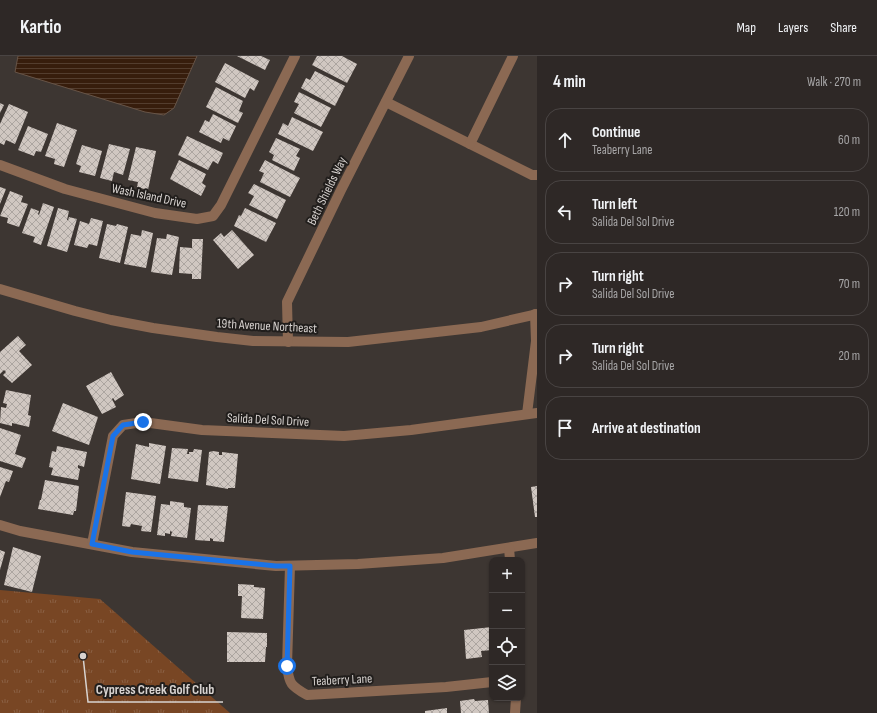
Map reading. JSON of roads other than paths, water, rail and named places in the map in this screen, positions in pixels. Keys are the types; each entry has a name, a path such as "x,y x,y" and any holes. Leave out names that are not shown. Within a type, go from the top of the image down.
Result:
{"street":[{"name":"Wash Island Drive","path":"0,165 65,189 155,213 197,219 213,216 221,205 295,56"},
{"name":"Beth Shields Way","path":"288,342 287,302 341,190 409,56"},
{"path":"470,144 513,56"},
{"path":"386,102 532,175 537,175"},
{"name":"19th Avenue Northeast","path":"0,289 75,311 139,326 253,341 348,342 474,328 536,314"},
{"path":"532,413 536,314"},
{"name":"Salida Del Sol Drive","path":"92,544 113,436 123,425 143,422 202,430 344,436 411,430 532,413"},
{"path":"0,525 20,531 132,552 276,566 358,564 443,558 537,543"},
{"path":"509,548 510,557"},
{"name":"Teaberry Lane","path":"290,566 287,666 289,681 297,690 307,695 446,687 489,682"},
{"path":"515,713 516,701"}],"place":[{"name":"Cypress Creek Golf Club","path":"83,656"}]}
